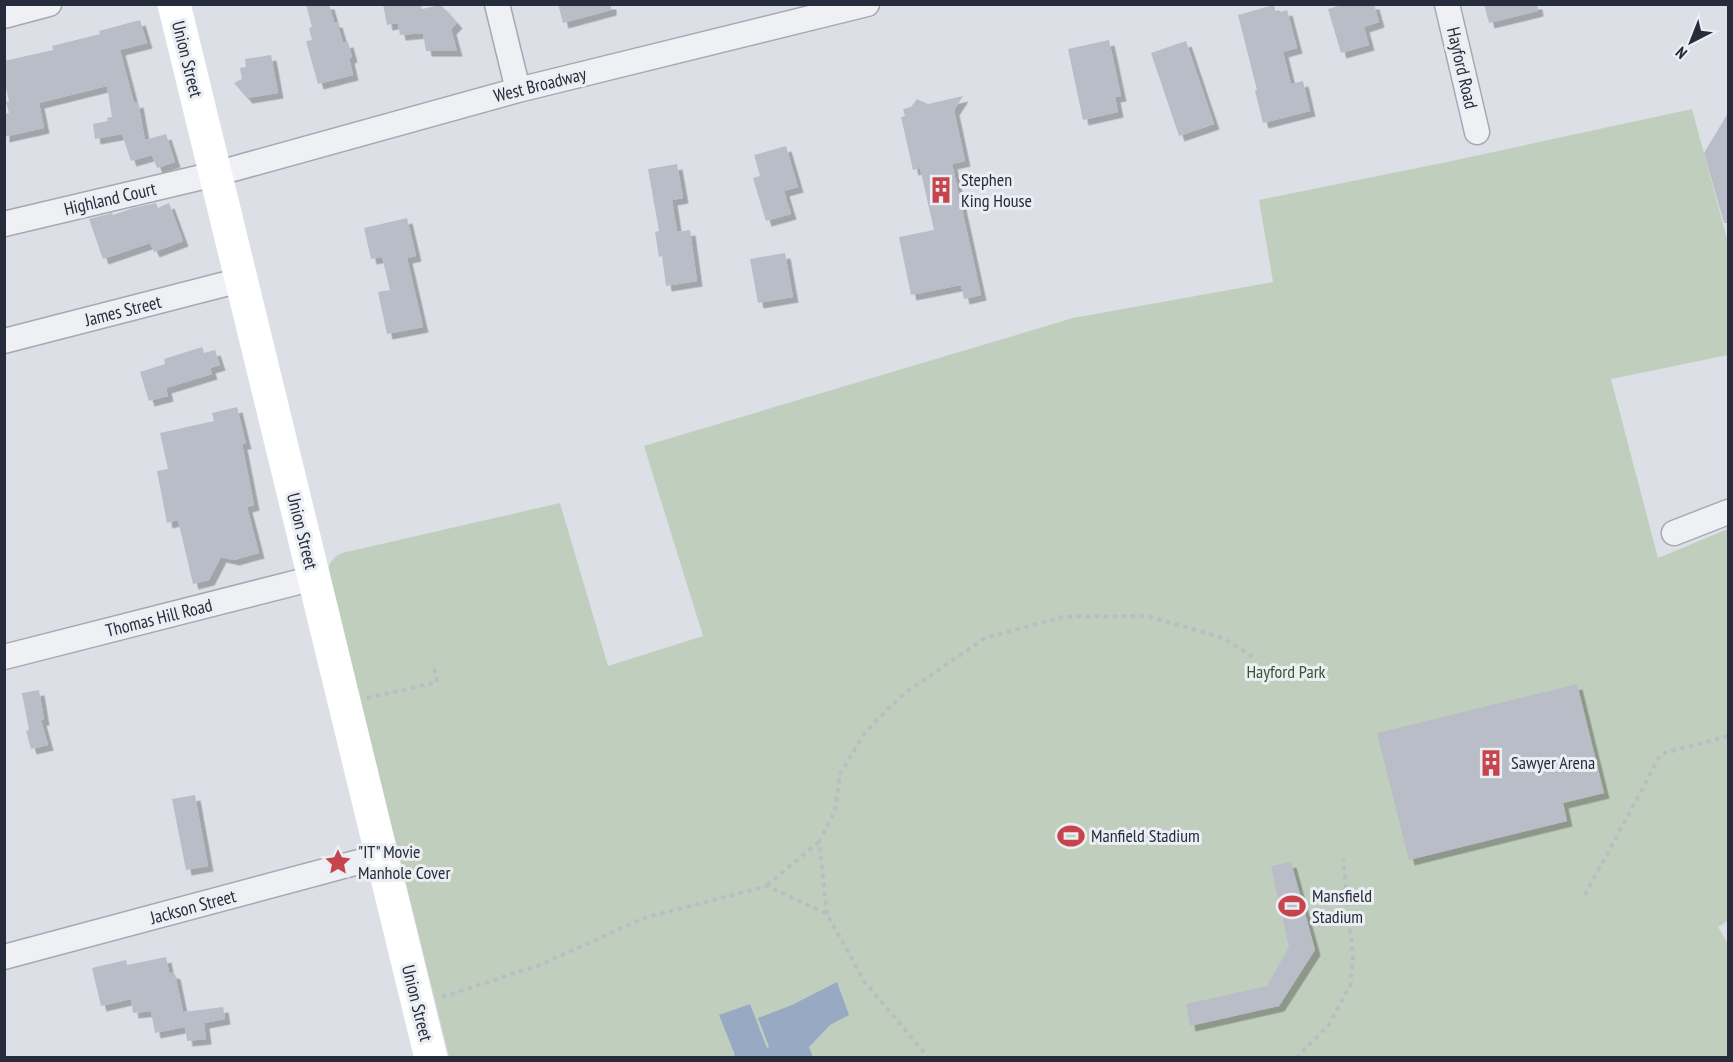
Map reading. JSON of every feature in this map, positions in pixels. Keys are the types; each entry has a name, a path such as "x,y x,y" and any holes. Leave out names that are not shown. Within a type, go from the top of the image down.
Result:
{"main road":[{"name":"Union Street","path":"174,4 430,1058"}],"street":[{"path":"4,16 49,4"},
{"path":"497,4 518,90"},
{"name":"West Broadway","path":"215,174 818,10 867,4"},
{"name":"Hayford Road","path":"1448,4 1477,132"},
{"name":"Highland Court","path":"4,224 215,174"},
{"name":"James Street","path":"4,341 241,280"},
{"path":"1674,533 1728,512"},
{"name":"Thomas Hill Road","path":"4,657 314,578"},
{"name":"Jackson Street","path":"4,957 381,856"}],"path":[{"path":"441,997 540,964 644,918 767,886 819,842 836,811 840,774 866,731 902,695 985,638 1063,617 1148,616 1223,639 1253,657"},
{"path":"367,698 437,682 433,664"},
{"path":"1585,895 1661,754 1728,736"},
{"path":"819,842 826,914 864,981 929,1058"},
{"path":"1296,1058 1328,1026 1350,986 1353,957 1343,859"},
{"path":"767,886 826,914"}],"green space":[{"name":"Hayford Park","path":"1692,109 1728,242 1728,355 1611,379 1658,558 1728,529 1728,921 1718,927 1728,944 1728,1057 449,1057 328,570 331,562 337,556 560,503 608,666 703,636 644,446 1073,318 1273,282 1259,200"}],"water":[{"path":"837,982 849,1015 830,1025 809,1047 813,1057 731,1057 735,1055 719,1015 750,1004 767,1048 769,1047 758,1018 792,1005"}],"building":[{"path":"306,4 329,4 343,43 348,42 353,75 318,84 306,41 312,40 309,28 312,27"},
{"path":"383,4 420,4 422,9 441,5 457,23 451,29 457,51 426,51 423,33 400,35 398,23 387,25"},
{"path":"558,4 611,4 611,10 563,23"},
{"path":"1345,4 1374,4 1379,22 1364,27 1369,45 1341,53 1328,9"},
{"path":"1484,4 1537,4 1538,11 1489,23"},
{"path":"1274,5 1276,13 1287,10 1297,48 1283,52 1291,84 1303,81 1310,111 1263,123 1238,15"},
{"path":"140,20 147,43 120,50 134,103 138,102 145,140 166,134 175,162 157,168 152,155 131,161 122,134 95,139 93,124 108,121 107,118 112,117 107,86 39,103 44,128 4,137 4,114 9,113 6,102 9,101 4,80 4,61 53,50 52,46 100,34 99,31"},
{"path":"1109,40 1121,96 1115,97 1118,112 1083,120 1068,49"},
{"path":"1186,41 1214,124 1179,136 1151,53"},
{"path":"271,55 278,93 247,98 234,83 242,79 240,68 246,67 245,59"},
{"name":"Stephen King House","path":"963,96 954,110 965,161 952,164 981,295 964,299 961,285 911,295 899,237 934,230 920,168 913,170 901,117 905,116 903,109 911,107 917,99 928,104"},
{"path":"1728,113 1728,223 1724,223 1704,153"},
{"path":"786,146 798,187 784,191 791,214 766,221 753,178 760,176 754,155"},
{"path":"677,164 683,198 672,200 677,232 690,230 697,281 666,286 662,256 659,257 655,232 659,231 648,169"},
{"path":"156,203 158,208 169,203 183,241 154,252 150,243 103,259 89,219"},
{"path":"407,218 416,256 407,258 423,327 387,334 378,292 390,290 382,257 371,259 364,228"},
{"path":"785,253 793,297 758,303 750,259"},
{"path":"202,347 204,353 215,350 220,365 210,368 212,374 166,388 168,396 149,401 140,372 165,364 164,359"},
{"path":"237,407 246,444 242,444 254,505 247,507 259,553 234,560 221,557 209,580 193,584 178,520 167,523 157,471 168,469 160,433 214,421 212,413"},
{"name":"Sawyer Arena","path":"1577,684 1604,793 1563,803 1567,821 1409,860 1377,733"},
{"path":"39,690 44,720 41,720 48,745 31,749 26,731 29,730 22,693"},
{"path":"195,795 208,866 186,870 172,799"},
{"name":"Mansfield Stadium","path":"1291,862 1315,950 1279,1006 1190,1026 1186,1004 1267,986 1289,947 1271,866"},
{"path":"166,957 169,972 175,974 183,1012 223,1007 225,1019 204,1023 206,1039 187,1041 185,1027 155,1033 151,1011 133,1013 131,999 101,1006 92,968 126,960 127,965"}],"place":[{"name":"Stephen King House","path":"941,190"},
{"name":"Sawyer Arena","path":"1491,763"},
{"name":"Manfield Stadium","path":"1071,836"},
{"name":"\"IT\" Movie Manhole Cover","path":"338,862"},
{"name":"Mansfield Stadium","path":"1292,906"}]}
